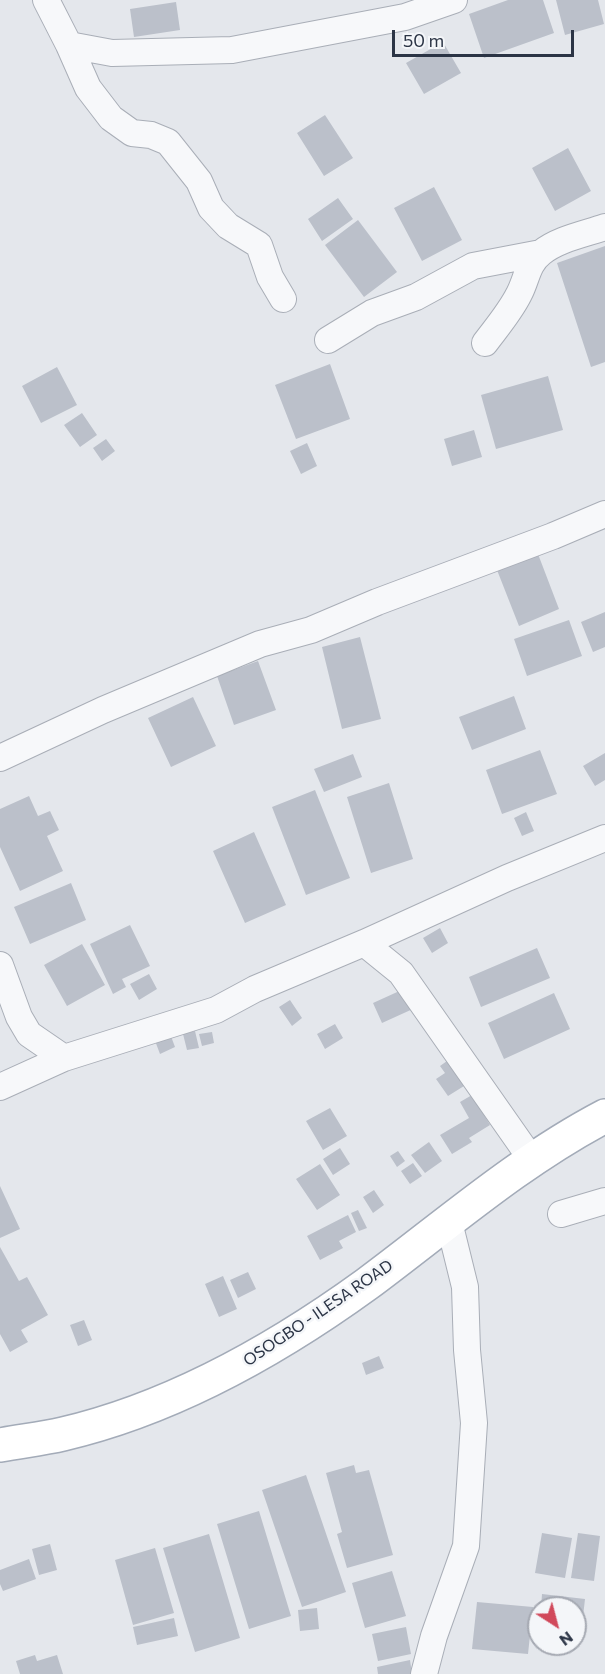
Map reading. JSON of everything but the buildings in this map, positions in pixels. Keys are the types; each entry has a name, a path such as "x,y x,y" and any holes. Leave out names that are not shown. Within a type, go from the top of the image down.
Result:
{"main road":[{"name":"OSOGBO - ILESA ROAD","path":"0,1445 63,1434 142,1410 229,1372 294,1333 364,1285 532,1160 605,1116"}],"street":[{"path":"46,0 88,88 111,117 132,133 151,135 168,142 199,181 211,208 228,226 259,245 270,277 283,299"},
{"path":"69,45 112,53 232,50 405,17 454,0"},
{"path":"328,340 372,313 416,297 473,266 541,253 563,241 605,227"},
{"path":"485,343 509,312 521,290 528,267 541,253"},
{"path":"0,758 103,710 260,644 311,630 377,602 553,536 605,514"},
{"path":"0,1087 64,1058 216,1010 255,989 364,943 507,878 605,838"},
{"path":"401,973 404,924"},
{"path":"364,943 401,973 532,1160"},
{"path":"0,965 29,1034 64,1058"},
{"path":"561,1214 605,1202"},
{"path":"424,1674 434,1636 466,1546 474,1423 467,1350 465,1287 449,1222"}]}
